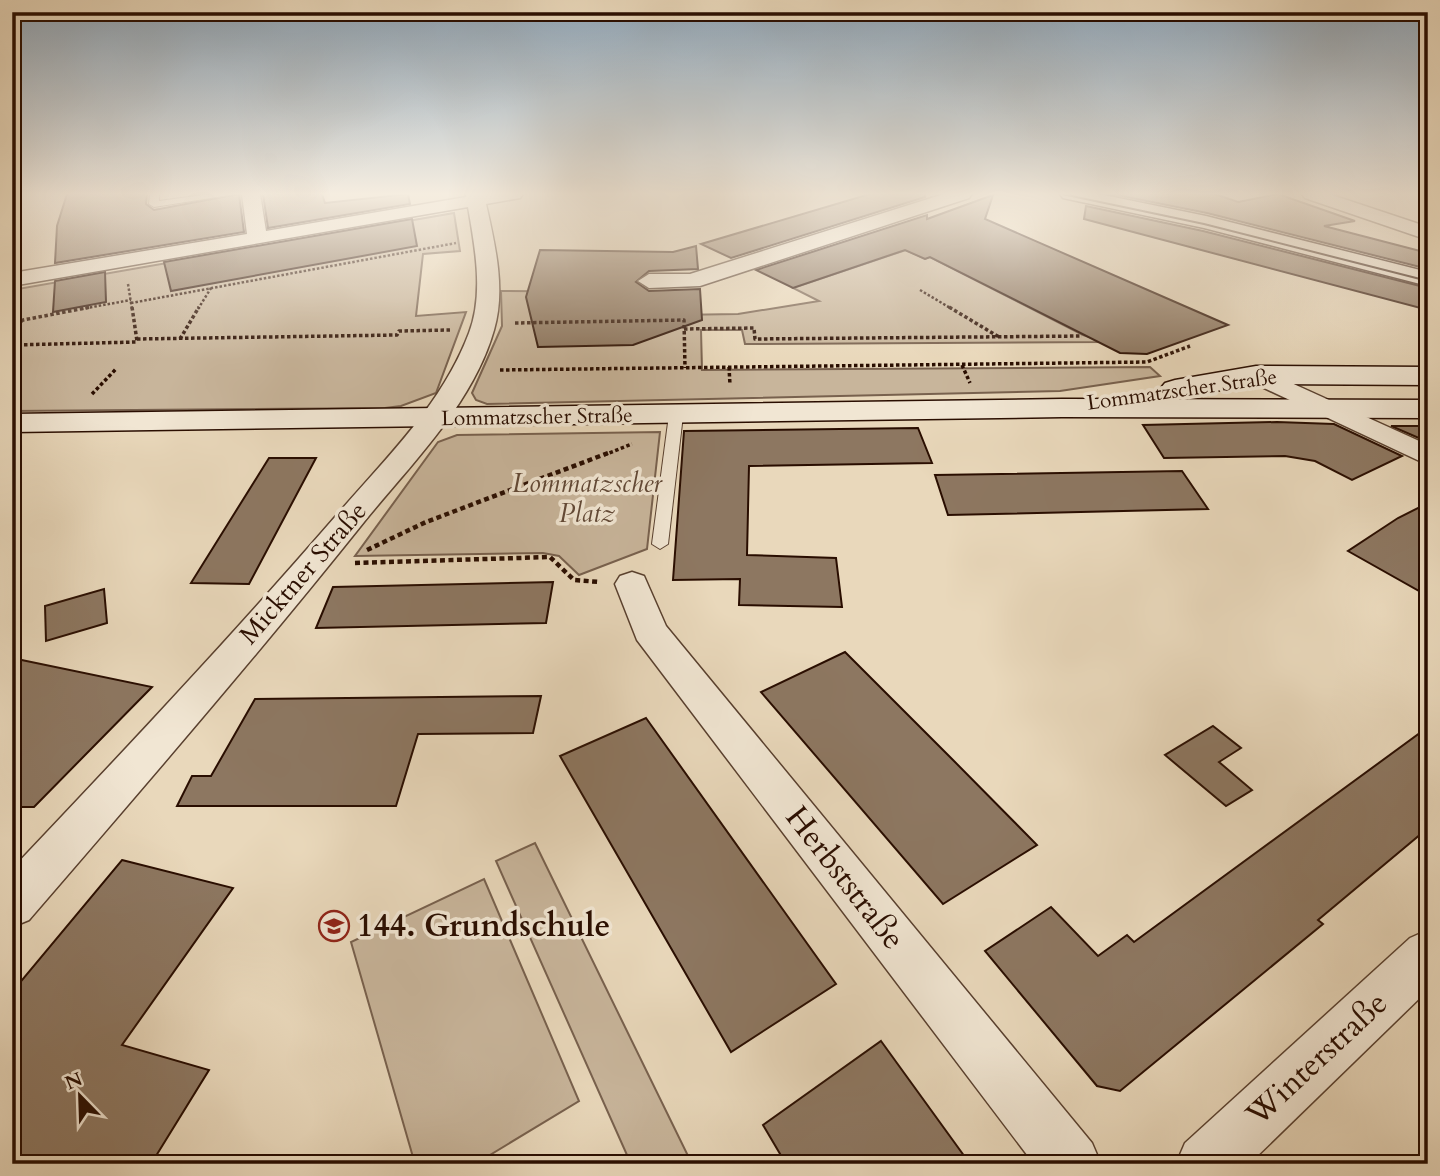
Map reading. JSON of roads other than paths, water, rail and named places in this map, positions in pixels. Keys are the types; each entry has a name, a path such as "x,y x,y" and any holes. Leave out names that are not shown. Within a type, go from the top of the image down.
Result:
{"main road":[{"path":"1311,249 1428,279"},
{"name":"Lommatzscher Straße","path":"1062,408 1256,375 1428,376"},
{"name":"Lommatzscher Straße","path":"12,423 432,419 675,421 1062,408 1428,409"}],"street":[{"path":"12,279 191,249"},
{"name":"Micktner Straße","path":"12,904 313,564 432,419 464,370 483,326 486,296 482,249"},
{"path":"649,281 692,281 792,249"},
{"path":"1256,375 1428,456"},
{"name":"Herbststraße","path":"632,584 650,631 1071,1164"},
{"name":"Winterstraße","path":"1206,1164 1428,955"}],"lane":[{"path":"660,544 675,421"}],"tram line":[{"path":"1302,249 1428,281"}],"place":[{"name":"144. Grundschule","path":"334,926"}],"park label":[{"name":"Lommatzscher Platz","path":"587,498"}]}
